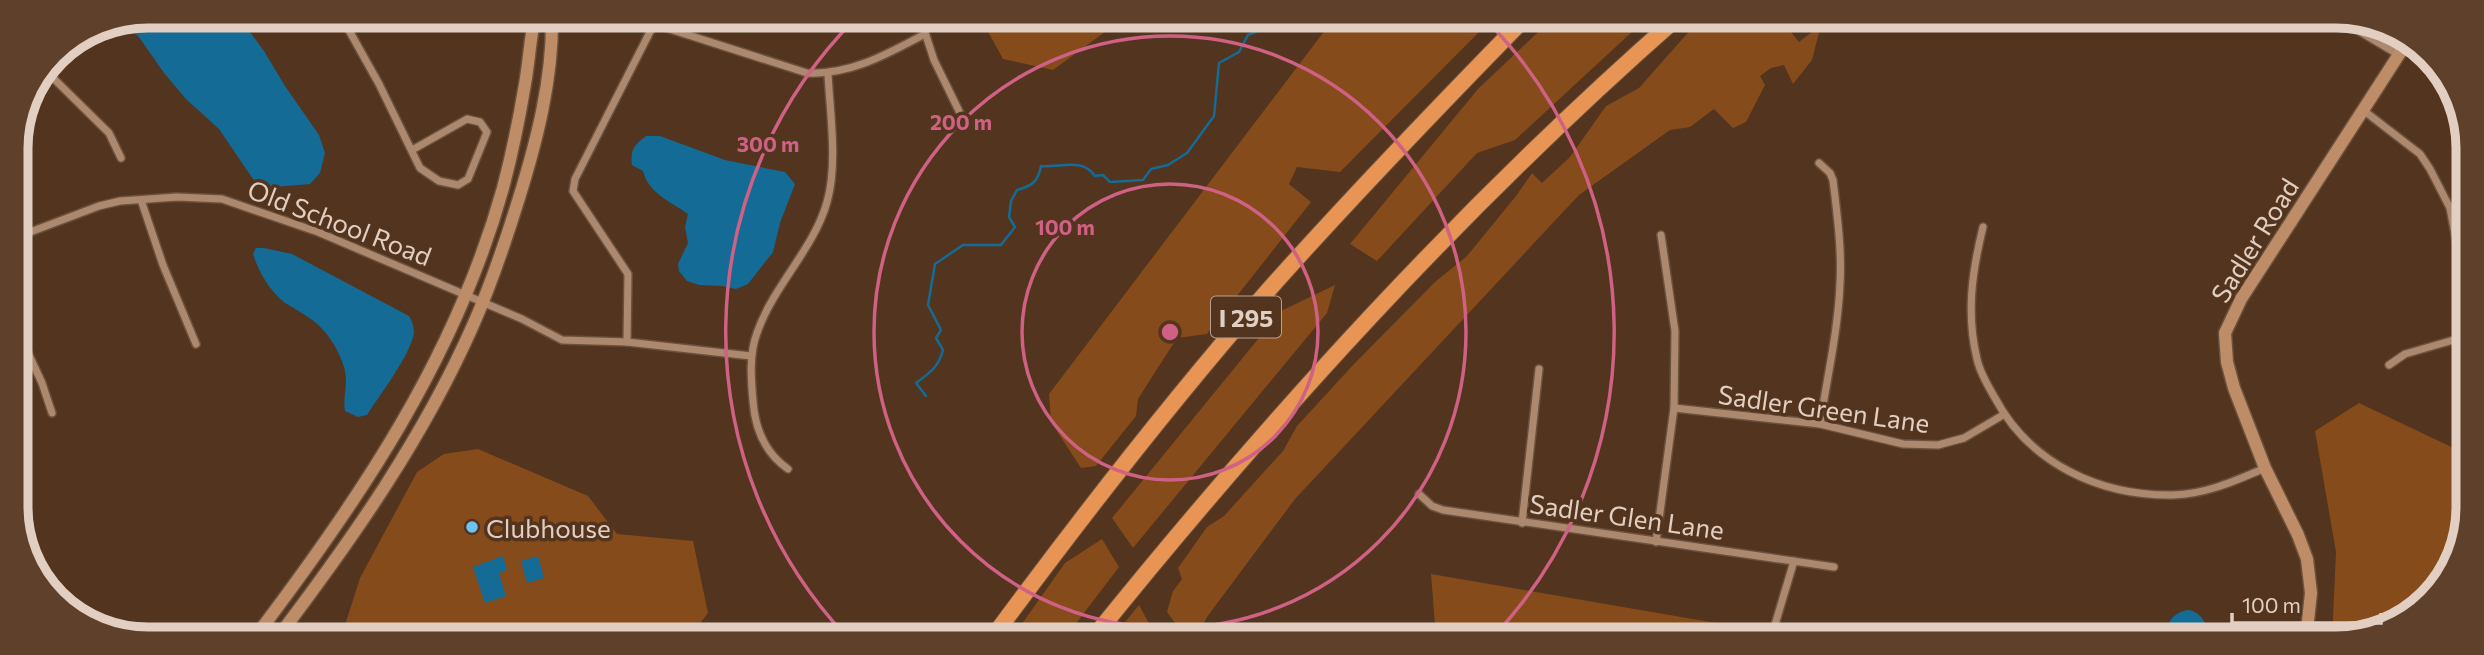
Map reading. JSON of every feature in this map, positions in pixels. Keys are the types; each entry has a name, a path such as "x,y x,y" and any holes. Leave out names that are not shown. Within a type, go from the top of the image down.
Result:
{"highway":[{"name":"I 295","path":"1000,627 1126,461 1264,296 1395,151 1515,28"},
{"path":"1102,627 1256,442 1374,311 1506,176 1666,28"}],"street":[{"path":"348,28 374,73 420,168 439,181 458,186 468,179 487,132 480,122 467,119 412,150"},
{"path":"263,627 330,538 370,477 432,368 465,295 492,222 509,165 534,28"},
{"path":"285,627 353,535 396,468 442,387 482,302 502,251 534,147 545,93 551,28"},
{"path":"627,342 628,274 573,191 575,179 652,28"},
{"path":"666,28 807,73 828,74 859,66 925,34"},
{"path":"923,28 934,60 961,115"},
{"path":"2357,30 2399,55"},
{"name":"Sadler Road","path":"2307,627 2311,593 2307,559 2265,468 2234,388 2224,343 2227,325 2241,299 2403,49"},
{"path":"788,469 768,450 756,422 751,356 757,333 773,299 820,223 828,201 832,173 828,74"},
{"path":"52,77 109,133 121,158"},
{"path":"2363,110 2420,154 2450,208 2456,240"},
{"path":"1819,163 1830,173 1833,180 1839,230 1840,282 1820,424"},
{"name":"Old School Road","path":"28,233 99,206 177,197 222,199 318,232 482,302 562,340 627,342 751,356"},
{"path":"141,200 163,265 196,344"},
{"path":"1983,227 1972,271 1970,305 1978,362 2003,415 2040,453 2087,481 2113,490 2175,495 2228,485 2265,468"},
{"path":"1657,542 1674,408 1675,331 1661,235"},
{"path":"2389,365 2405,354 2456,340"},
{"path":"28,352 43,383 51,413"},
{"path":"1522,523 1539,369"},
{"name":"Sadler Green Lane","path":"1674,408 1820,424 1903,444 1938,445 1964,438 2003,415"},
{"name":"Sadler Glen Lane","path":"1419,494 1432,506 1443,510 1834,567"},
{"path":"1776,627 1794,561"}],"shaded area":[{"path":"986,28 1111,28 1053,70 1003,59"},
{"path":"1327,28 1483,28 1340,172 1297,167 1289,184 1311,202 1207,334 1177,338 1138,399 1136,416 1096,466 1081,468 1051,422 1049,394"},
{"path":"1542,28 1636,28 1515,140 1477,153 1377,261 1350,244 1478,89"},
{"path":"1692,28 1788,28 1799,42 1820,28 1812,60 1793,84 1784,65 1771,68 1760,76 1765,85 1746,122 1733,128 1714,109 1690,127 1670,130 1579,195 1295,499 1202,627 1178,627 1167,612 1173,591 1182,579 1178,568 1207,527 1224,516 1283,451 1297,426 1354,364 1435,282 1467,256 1532,173 1542,183 1570,157 1606,106 1639,88"},
{"path":"1335,285 1327,313 1133,548 1112,518 1281,311"},
{"path":"2359,403 2456,449 2454,531 2440,567 2415,597 2396,611 2367,623 2333,627 2336,552 2315,431"},
{"path":"478,449 588,496 617,534 693,541 708,613 697,627 425,627 407,623 391,627 345,625 360,578 417,472 444,454"},
{"path":"1102,539 1119,567 1073,627 1020,627 1065,563"},
{"path":"1431,574 1740,627 1435,627"},
{"path":"1139,605 1151,627 1121,627"}],"water":[{"path":"247,28 319,135 325,153 320,173 310,184 274,187 255,182 219,129 186,99 131,29"},
{"path":"646,136 660,136 725,160 785,172 795,184 780,223 773,252 748,284 736,289 699,285 687,281 679,271 678,264 688,243 685,227 688,214 655,191 643,171 632,165 634,148"},
{"path":"256,248 292,254 409,316 414,330 408,351 367,415 358,417 345,411 346,377 337,350 319,326 285,303 269,287 253,254"},
{"path":"503,556 507,570 499,573 506,596 485,603 473,567"},
{"path":"538,556 544,578 527,583 521,561"},
{"path":"2184,611 2198,614 2204,620 2206,627 2167,627 2171,619"}],"waterway":[{"path":"926,396 916,383 933,369 943,350 936,338 941,330 928,305 935,264 963,245 1001,245 1015,227 1009,217 1011,201 1017,190 1036,180 1041,166 1077,165 1090,170 1095,176 1103,175 1110,182 1143,180 1151,169 1168,165 1187,153 1214,116 1219,63 1239,52 1248,35 1264,28"}],"place":[{"name":"Clubhouse","path":"472,527"}]}
